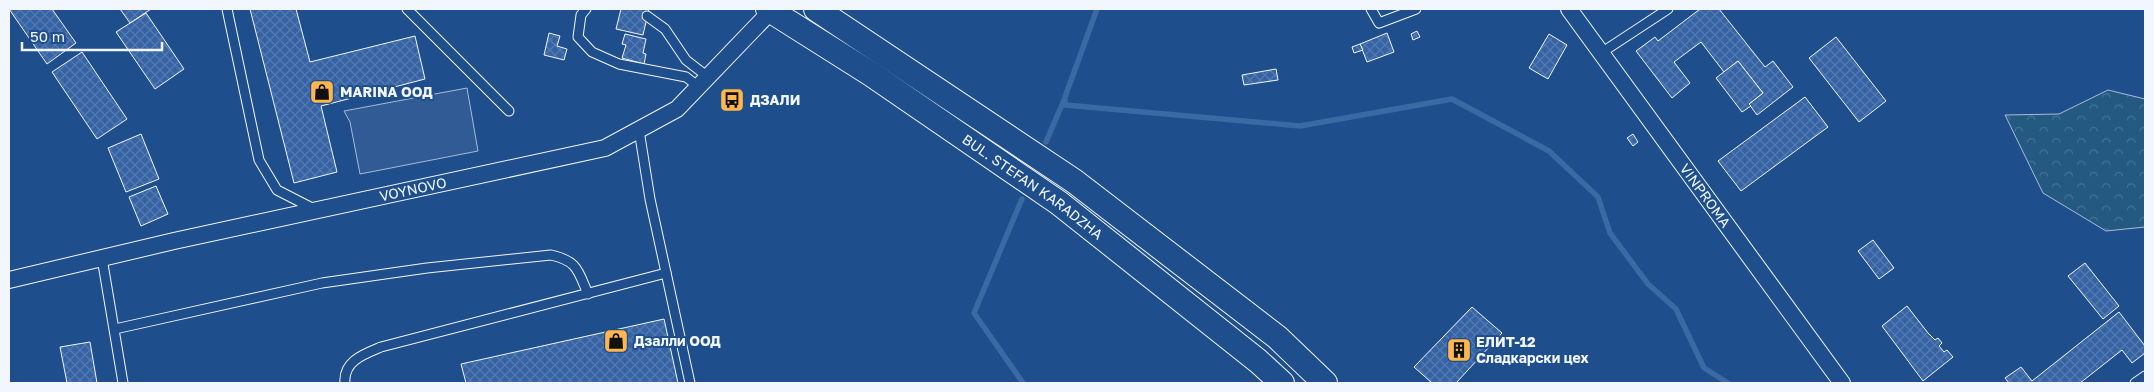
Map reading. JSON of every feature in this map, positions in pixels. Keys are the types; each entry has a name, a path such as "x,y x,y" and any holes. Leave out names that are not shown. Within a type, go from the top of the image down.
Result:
{"main road":[{"name":"BUL. STEFAN KARADZHA","path":"816,9 1074,181 1277,337 1325,383"},
{"name":"BUL. STEFAN KARADZHA","path":"771,10 871,74 1059,203 1258,361 1282,383"}],"street":[{"name":"VINPROMA","path":"1569,9 1842,383"},
{"name":"VOYNOVO","path":"9,280 316,210 605,148 677,109 771,10"}],"lane":[{"path":"227,9 259,160 277,190 316,210"},
{"path":"407,9 509,111"},
{"path":"586,9 581,15 578,37 592,52 619,64 703,82"},
{"path":"1370,9 1379,23 1416,9"},
{"path":"1601,53 1668,9"},
{"path":"648,16 664,30 703,82"},
{"path":"639,130 650,199 690,383"},
{"path":"115,329 322,283 427,268 551,255 565,258 576,265 588,294"},
{"path":"102,258 123,383"},
{"path":"345,383 344,376 357,356 373,350 666,273"},
{"path":"2135,383 2145,376"}],"green space":[{"path":"2108,90 2145,99 2145,227 2106,231 2043,193 2005,115 2059,114"}],"shaded area":[{"path":"467,88 478,151 360,174 350,122 344,111"}],"building":[{"path":"9,9 52,9 76,43 47,64"},
{"path":"120,9 151,9 130,23"},
{"name":"MARINA ООД","path":"250,9 296,9 310,62 415,36 425,79 321,106 337,172 294,183"},
{"path":"621,9 649,9 643,35 616,29"},
{"path":"1700,9 1719,9 1765,67 1773,61 1793,87 1757,115 1749,104 1763,93 1738,61 1724,72 1701,42 1674,62 1690,83 1672,98 1636,51 1655,37 1658,41"},
{"path":"146,13 184,69 155,89 116,32"},
{"path":"1417,31 1420,37 1413,40 1411,34"},
{"path":"549,33 560,36 557,46 567,49 564,60 544,55"},
{"path":"1387,33 1394,52 1367,62 1360,44"},
{"path":"625,34 646,39 643,53 646,54 644,64 622,58 626,45 622,44"},
{"path":"1549,34 1567,45 1548,79 1529,68"},
{"path":"1836,37 1886,101 1859,122 1809,58"},
{"path":"1360,44 1363,50 1354,53 1352,47"},
{"path":"82,52 127,119 97,139 52,72"},
{"path":"1738,61 1763,93 1749,104 1751,106 1742,112 1716,78"},
{"path":"1276,69 1278,80 1244,85 1242,75"},
{"path":"1805,97 1828,127 1741,191 1718,161"},
{"path":"141,134 159,179 126,192 108,148"},
{"path":"1633,134 1638,142 1633,146 1627,138"},
{"path":"156,186 168,214 141,226 129,197"},
{"path":"1873,240 1894,268 1879,279 1858,251"},
{"path":"2085,263 2119,306 2103,319 2068,276"},
{"path":"1907,306 1928,333 1935,340 1938,338 1942,343 1939,346 1944,352 1947,350 1953,357 1923,381 1882,326"},
{"name":"ЕЛИТ-12 Сладкарски цех","path":"1472,307 1502,333 1456,383 1432,383 1414,367"},
{"path":"2119,312 2145,346 2145,353 2132,363 2122,350 2080,383 2009,383 2005,378 2021,367 2032,381"},
{"name":"Дзалли ООД","path":"664,319 678,383 466,383 461,364"},
{"path":"90,342 97,383 67,383 60,347"}],"waterway":[{"path":"1097,9 1065,97 1065,105 1300,126 1452,99 1549,151 1598,197 1610,233 1648,284 1676,309 1704,368 1728,383"},
{"path":"1046,142 1064,100"},
{"path":"1022,199 974,313 1023,383"}],"place":[{"name":"MARINA ООД","path":"322,92"},
{"name":"ДЗАЛИ","path":"732,100"},
{"name":"Дзалли ООД","path":"616,341"},
{"name":"ЕЛИТ-12 Сладкарски цех","path":"1459,350"}]}
